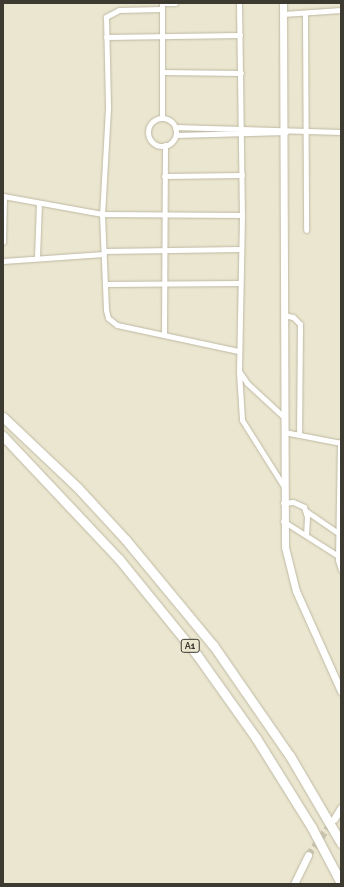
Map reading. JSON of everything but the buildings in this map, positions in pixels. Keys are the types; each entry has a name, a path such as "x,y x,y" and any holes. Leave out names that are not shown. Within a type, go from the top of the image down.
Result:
{"highway":[{"name":"A1","path":"3,417 89,499 200,628 254,702 318,801 341,843"},
{"name":"A1","path":"3,436 119,559 197,655 268,757 312,828 341,883"}],"street":[{"path":"175,3 110,13 106,17 108,108 102,214 106,310 113,322 238,351"},
{"path":"239,3 242,215 238,351 242,420 283,484"},
{"path":"283,3 286,131 283,484 285,547 296,591 341,691"},
{"path":"162,5 162,118"},
{"path":"283,14 305,14 341,10"},
{"path":"305,14 306,230"},
{"path":"106,38 240,36"},
{"path":"163,72 240,73"},
{"path":"162,118 170,120 175,127 176,134 170,142 165,145 155,143 149,131 152,122 162,118"},
{"path":"175,127 341,132"},
{"path":"176,134 242,134 286,131"},
{"path":"164,335 162,216 165,145"},
{"path":"164,176 242,175"},
{"path":"3,242 3,196 102,214 162,216 242,215"},
{"path":"37,257 38,203"},
{"path":"3,261 37,257 163,249 241,249"},
{"path":"105,284 240,283"},
{"path":"284,315 293,317 300,324 299,435"},
{"path":"239,371 247,383 284,417"},
{"path":"284,432 340,442 341,570"},
{"path":"283,504 299,504 306,511 340,535"},
{"path":"306,511 306,534"},
{"path":"283,521 306,534 340,557"},
{"path":"334,819 341,808"},
{"path":"294,884 308,856"}],"tunnel":[{"path":"308,855 332,822"}]}
